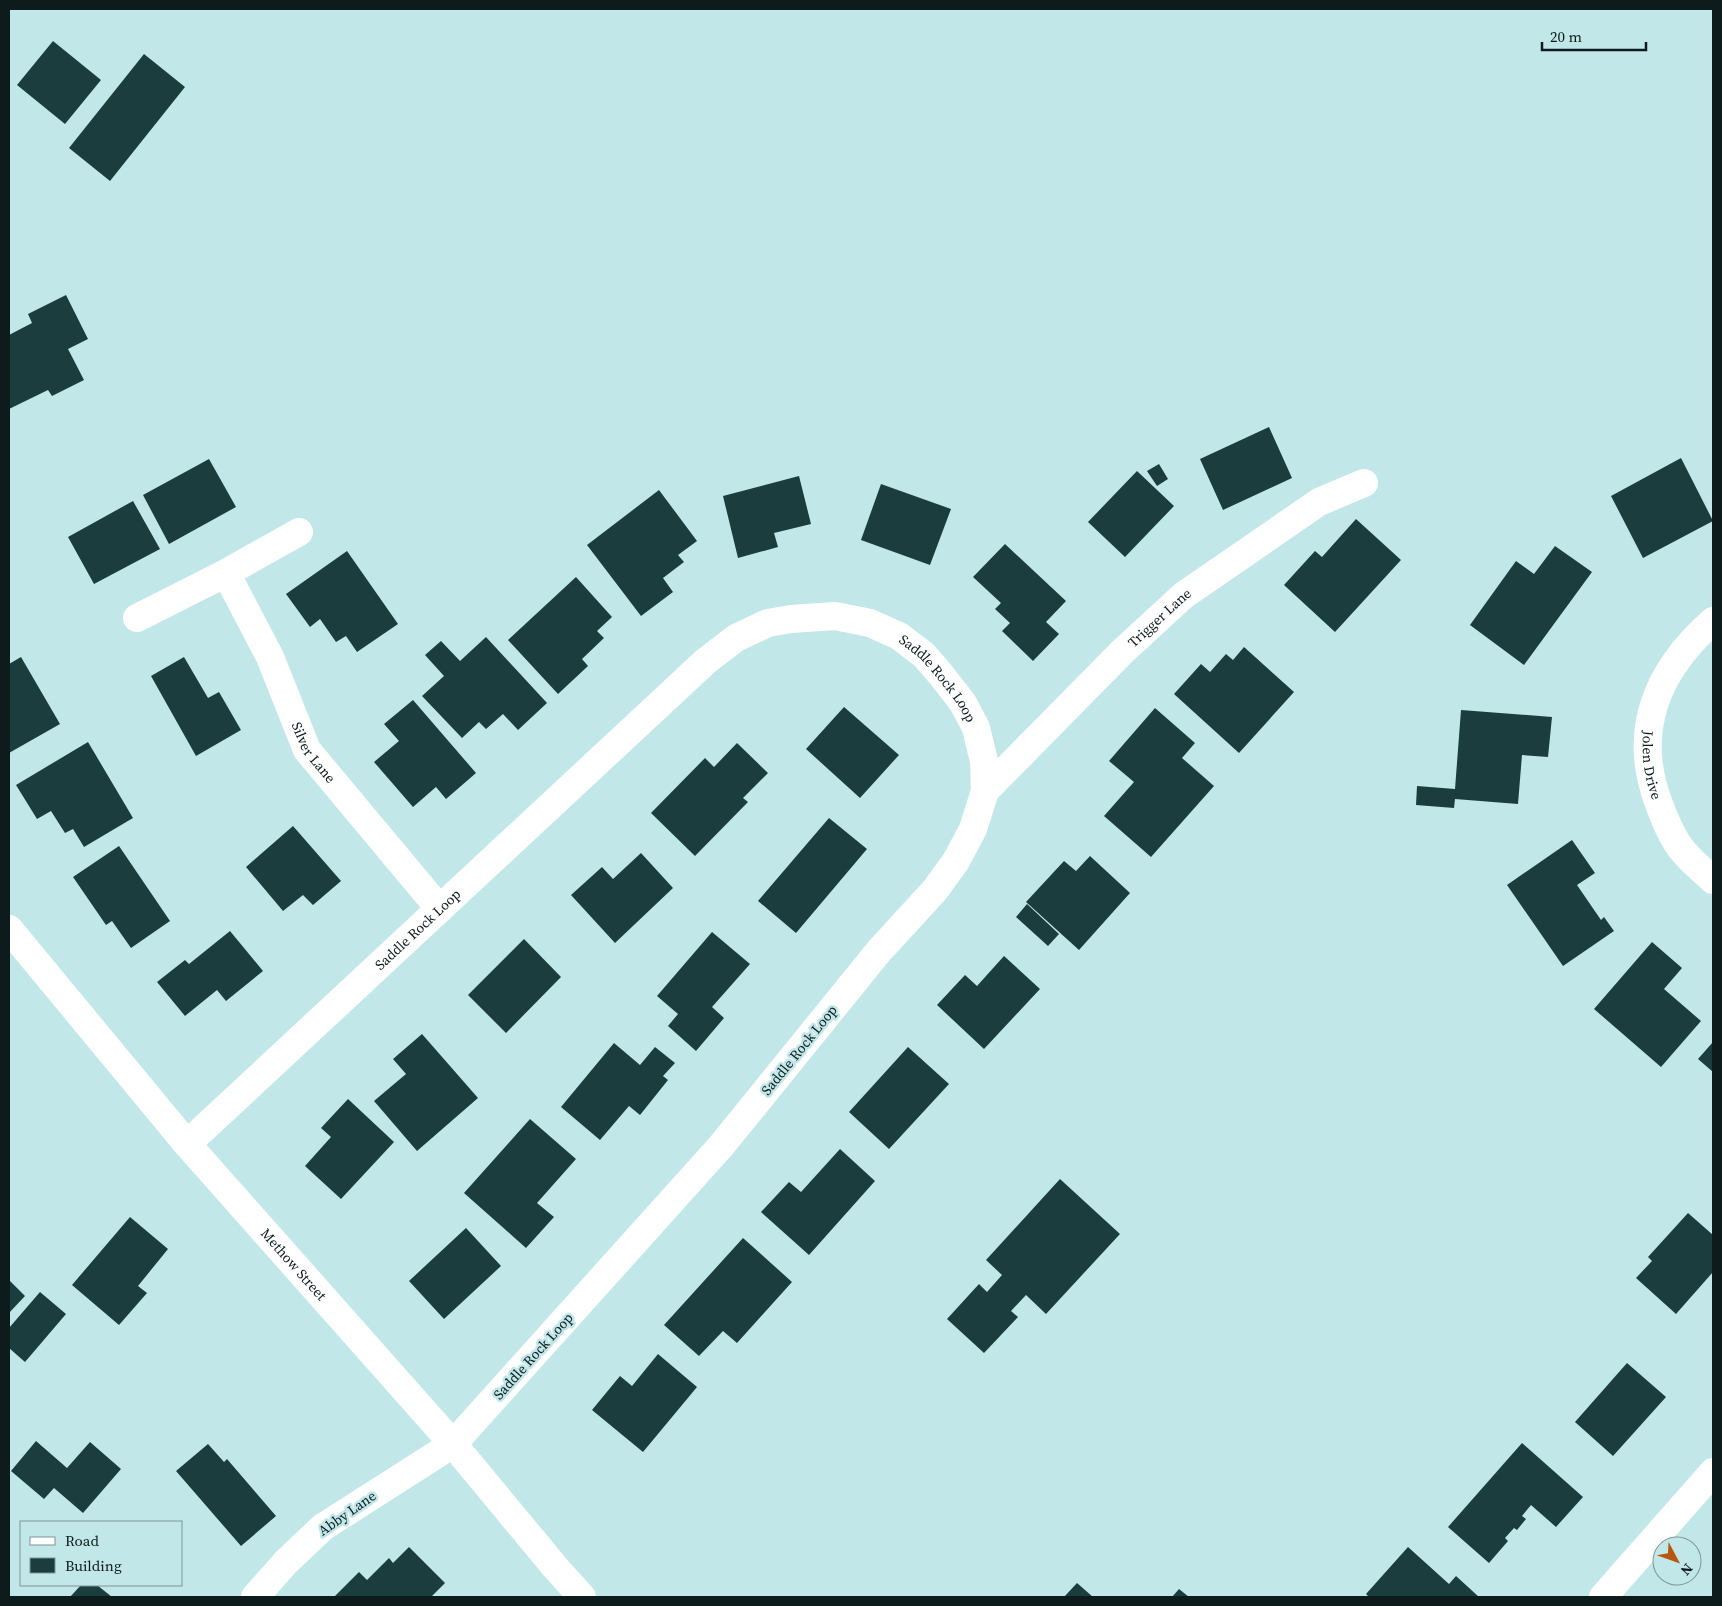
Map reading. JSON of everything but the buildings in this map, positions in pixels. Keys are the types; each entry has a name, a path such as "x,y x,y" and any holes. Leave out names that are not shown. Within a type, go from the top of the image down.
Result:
{"street":[{"name":"Trigger Lane","path":"985,791 1123,651 1184,595 1319,502 1364,483"},
{"path":"137,618 226,573 299,532"},
{"name":"Silver Lane","path":"226,573 270,657 306,750 439,908"},
{"name":"Saddle Rock Loop","path":"187,1144 706,661 736,638 768,623 797,618 835,616 870,623 899,636 924,655 963,703 976,728 982,753 985,791 973,829 956,860 935,890 879,951 721,1146 453,1444"},
{"name":"Jolen Drive","path":"1713,622 1695,637 1666,675 1650,716 1646,752 1652,788 1671,833 1682,850 1713,880"},
{"name":"Methow Street","path":"9,929 187,1144 453,1444 582,1597"},
{"name":"Abby Lane","path":"255,1597 286,1562 323,1527 453,1444"},
{"path":"1603,1597 1713,1472"}]}
